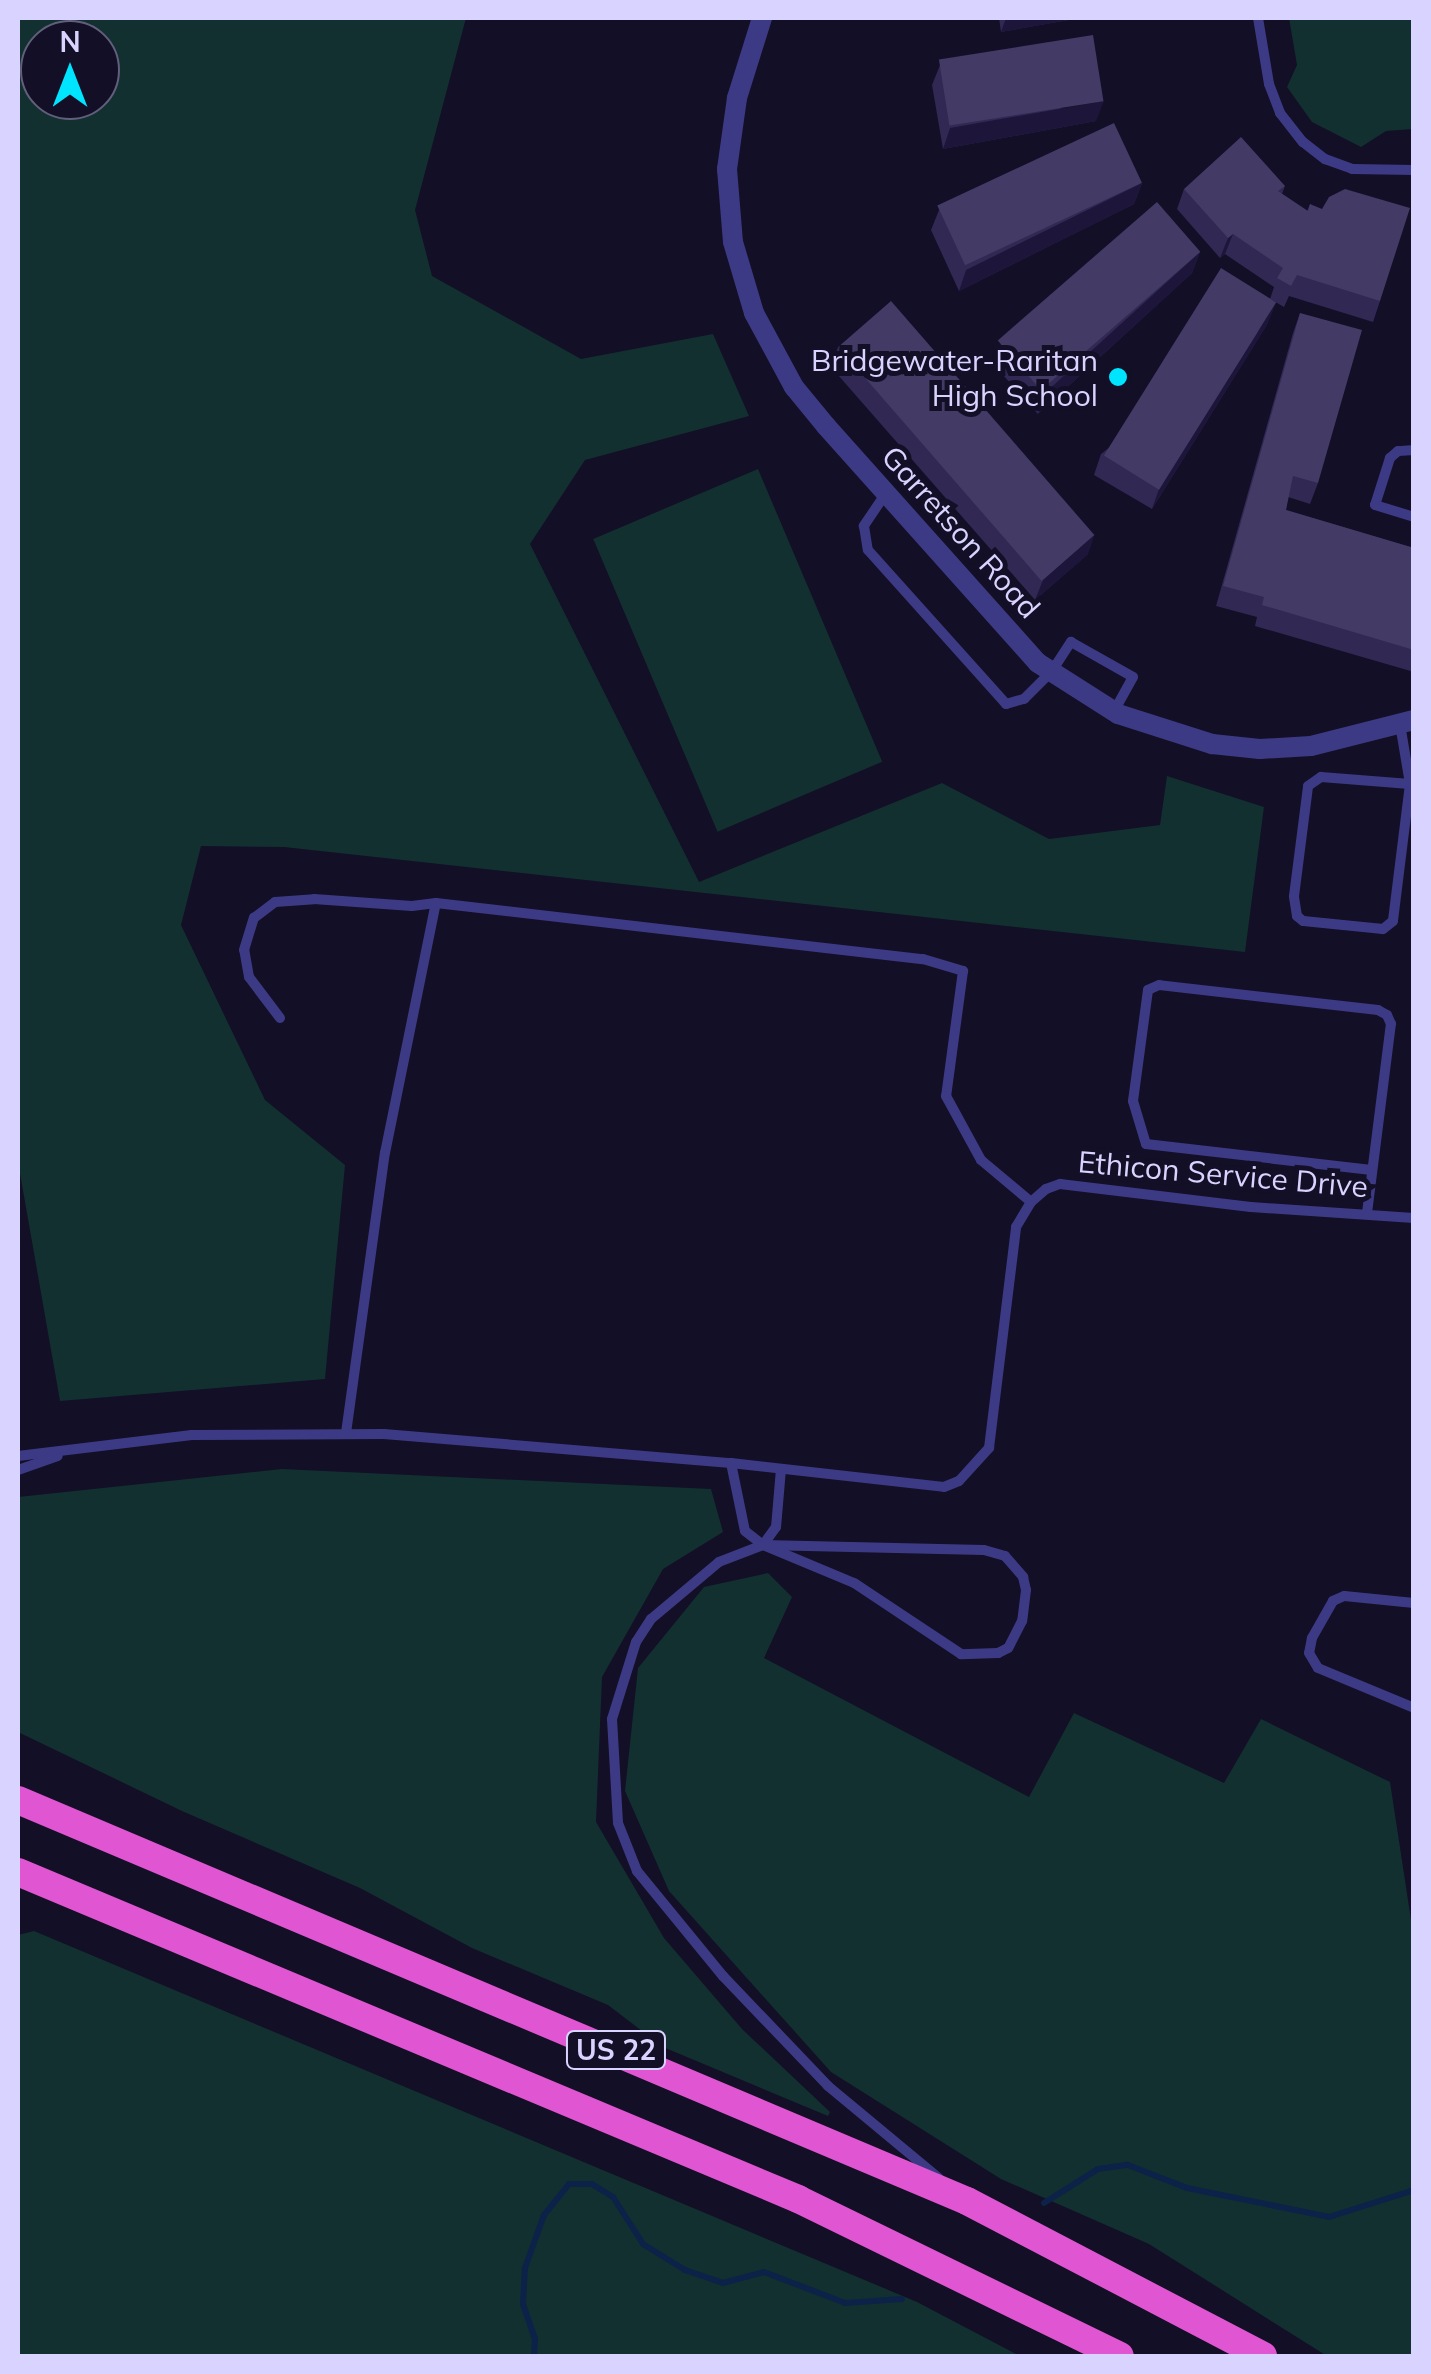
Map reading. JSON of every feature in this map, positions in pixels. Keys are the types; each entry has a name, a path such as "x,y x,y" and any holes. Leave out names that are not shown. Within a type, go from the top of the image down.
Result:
{"highway":[{"name":"US 22","path":"18,1800 967,2201 1263,2356"},
{"name":"US 22","path":"18,1872 798,2199 1120,2356"}],"street":[{"name":"Garretson Road","path":"762,18 730,128 728,210 743,278 766,338 794,386 1038,663 1114,711 1167,733 1260,749 1312,746 1406,722"}],"lane":[{"path":"1258,18 1269,84 1280,113 1303,142 1325,159 1352,170 1414,170"},
{"path":"1414,450 1398,450 1390,458 1375,505 1414,517"},
{"path":"886,493 864,526 868,550 1006,704 1024,699 1052,672 1071,642 1133,677 1114,711"},
{"path":"1406,722 1410,784 1393,921 1383,929 1303,922 1296,916 1294,896 1308,786 1321,777 1410,784"},
{"path":"18,1456 242,1432 346,1434 731,1463 944,1487 977,1466 989,1448 1016,1227 1031,1202 982,1160 946,1096 963,971 923,959 436,902 412,906 314,899 275,902 254,918 244,950 249,977 280,1018"},
{"path":"346,1434 385,1152 436,902"},
{"path":"1367,1212 1391,1024 1384,1012 1159,984 1148,990 1133,1101 1146,1144 1372,1170"},
{"name":"Ethicon Service Drive","path":"1031,1202 1060,1184 1271,1208 1414,1218"},
{"path":"18,1470 78,1450"},
{"path":"731,1463 745,1532 763,1544 854,1582 961,1654 998,1653 1016,1637 1022,1621 1023,1577 1005,1556 984,1550 763,1544 718,1562 651,1619 636,1642 612,1719 611,1759 622,1840 637,1871 749,2004 828,2086 967,2201"},
{"path":"763,1544 776,1527 780,1469"},
{"path":"1414,1603 1344,1596 1332,1602 1312,1638 1309,1653 1318,1668 1414,1708"}],"green space":[{"path":"18,18 466,18 415,210 432,276 581,359 713,334 749,416 585,460 530,544 699,882 942,783 1049,839 1160,825 1167,776 1264,807 1245,952 284,847 201,846 181,925 265,1100 345,1165 325,1379 60,1401 18,1162"},
{"path":"1289,18 1413,18 1413,129 1386,131 1361,147 1312,122 1287,87 1297,65"},
{"path":"758,469 882,762 717,832 593,539"},
{"path":"282,1469 711,1489 723,1532 663,1569 602,1677 596,1822 664,1938 742,2029 830,2112 828,2116 663,2047 608,2005 472,1948 360,1888 182,1811 18,1732 18,1497"},
{"path":"768,1573 792,1597 764,1658 1029,1797 1074,1713 1224,1783 1261,1719 1390,1782 1413,1933 1413,2356 1327,2356 1149,2244 1001,2179 831,2072 669,1891 625,1791 638,1668 704,1587"},
{"path":"34,1931 917,2302 1020,2356 18,2356 18,1935"}],"building":[{"path":"1093,35 1103,101 949,126 939,59"},
{"path":"1114,123 1142,183 965,265 937,205"},
{"path":"1241,137 1285,186 1278,191 1308,211 1310,204 1322,209 1329,197 1345,189 1410,208 1380,301 1297,275 1291,286 1277,278 1283,268 1233,234 1228,238 1184,189"},
{"path":"1157,202 1200,252 1041,390 998,340"},
{"path":"1221,268 1276,302 1159,490 1104,455"},
{"path":"891,301 1094,535 1042,581 838,347"},
{"path":"1300,313 1362,330 1318,483 1293,476 1286,510 1414,548 1414,650 1262,605 1264,597 1223,586"}],"waterway":[{"path":"1044,2203 1098,2169 1128,2165 1187,2188 1329,2217 1414,2190"},
{"path":"534,2356 535,2339 523,2304 525,2268 544,2215 569,2184 592,2184 613,2197 643,2244 685,2270 723,2283 764,2272 845,2303 902,2299"}],"place":[{"name":"Bridgewater-Raritan High School","path":"1118,377"}]}
